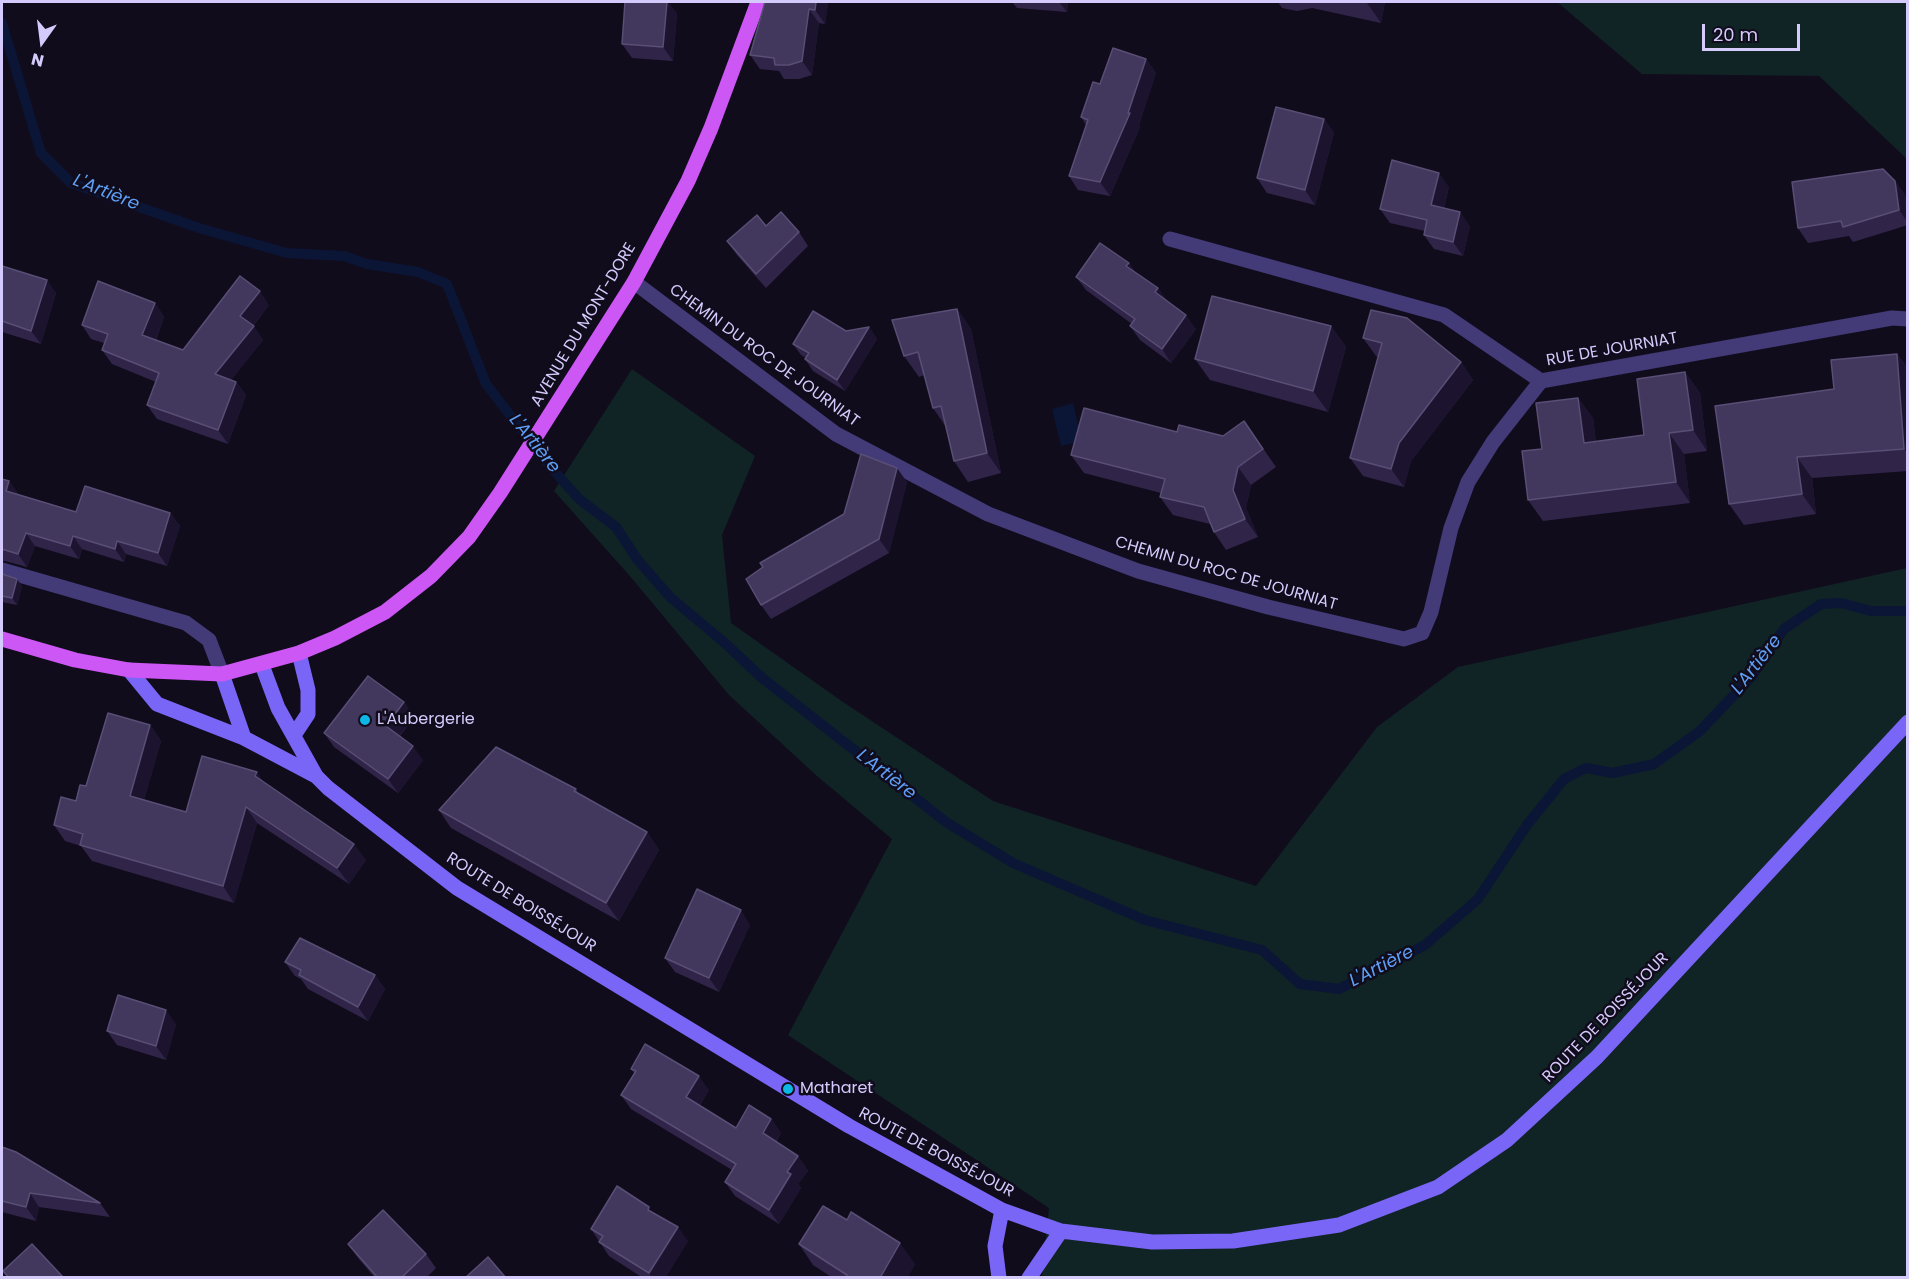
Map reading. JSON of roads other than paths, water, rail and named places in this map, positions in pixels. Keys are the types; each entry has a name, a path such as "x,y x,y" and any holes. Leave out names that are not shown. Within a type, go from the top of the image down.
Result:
{"main road":[{"name":"AVENUE DU MONT-DORE","path":"2,639 75,660 129,670 222,674 299,654 385,612 431,576 469,537 500,493 634,282 688,180 711,128 758,2"}],"street":[{"name":"RUE DE JOURNIAT","path":"1170,239 1444,315 1541,381 1892,318 1908,319"},
{"name":"CHEMIN DU ROC DE JOURNIAT","path":"634,282 836,434 988,514 1138,571 1268,607 1404,639 1422,633 1431,612 1451,528 1468,482 1493,442 1541,381"},
{"path":"2,570 186,623 208,640 244,738"},
{"path":"294,735 308,714 308,690 299,654"},
{"name":"ROUTE DE BOISSÉJOUR","path":"262,665 278,708 316,776 328,788 457,888 849,1126 1002,1210 1061,1232 1152,1242 1233,1241 1339,1225 1438,1187 1507,1140 1597,1057 1908,722"},
{"name":"ROUTE DE BOISSÉJOUR","path":"129,670 157,704 244,738 316,776"},
{"path":"999,1278 994,1246 1002,1210"},
{"path":"1029,1278 1061,1232"}],"water":[{"path":"1073,403 1082,441 1061,446 1052,409"}],"waterway":[{"name":"L'Artière","path":"2,23 41,153 71,183 199,228 287,253 344,256 367,264 418,272 447,284 486,384 547,463 579,499 616,527 637,559 670,597 761,677 946,822 1013,863 1145,920 1262,950 1300,984 1339,989 1425,945 1478,899 1527,825 1564,779 1586,768 1613,773 1654,764 1700,731 1752,676 1784,629 1821,604 1841,603 1871,611 1908,611"}],"place":[{"name":"L'Aubergerie","path":"365,720"},
{"name":"Matharet","path":"788,1089"}]}
